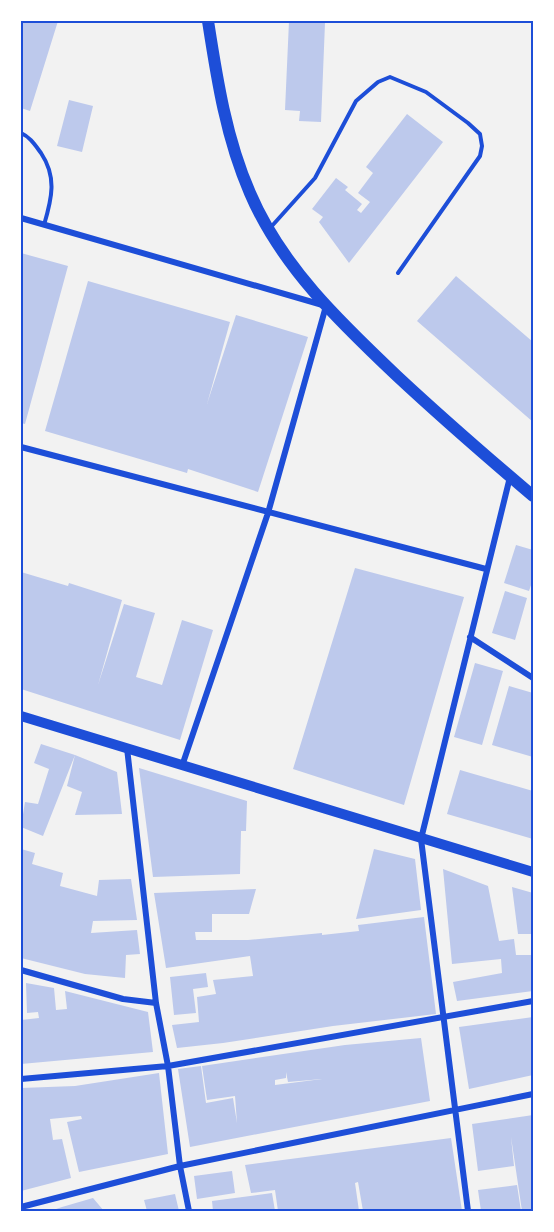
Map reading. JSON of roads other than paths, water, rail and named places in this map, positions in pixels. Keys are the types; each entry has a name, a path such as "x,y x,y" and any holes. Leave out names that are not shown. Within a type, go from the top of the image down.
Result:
{"main road":[{"path":"208,21 221,97 233,149 250,194 269,230 293,267 326,306 420,397 533,496"}],"street":[{"path":"21,218 326,306 267,513 182,766"},
{"path":"21,447 486,569"},
{"path":"468,1211 421,839 510,477"},
{"path":"470,637 533,678"},
{"path":"21,716 533,872"},
{"path":"127,748 156,1003 168,1066 180,1166 189,1211"},
{"path":"21,970 123,999 156,1003"},
{"path":"21,1080 168,1066 533,1001"},
{"path":"21,1207 180,1166 533,1094"}],"lane":[{"path":"269,230 315,178 356,101 378,82 390,77 426,92 468,123 480,134 482,146 480,156 398,273"},
{"path":"21,134 35,144 50,168 53,195 45,225"}]}
